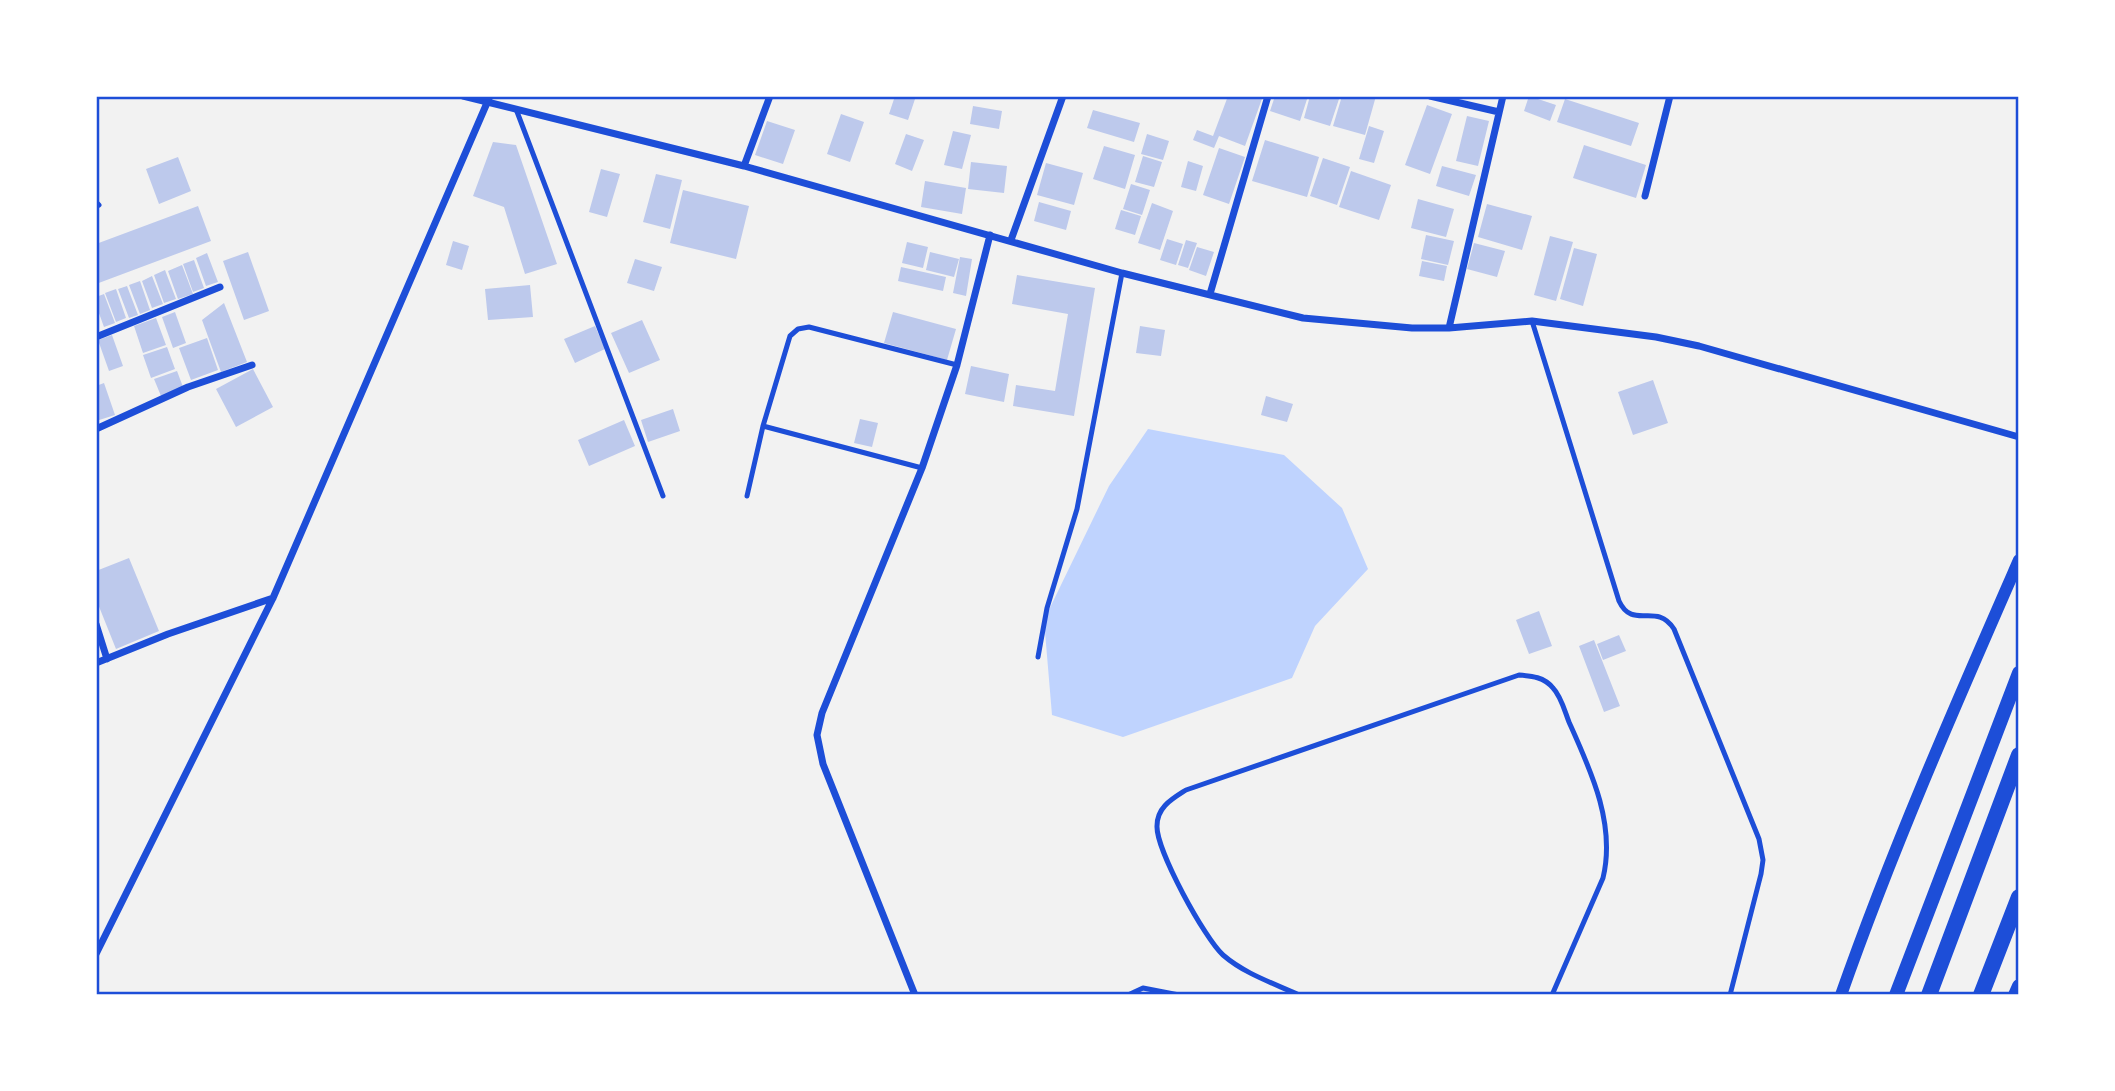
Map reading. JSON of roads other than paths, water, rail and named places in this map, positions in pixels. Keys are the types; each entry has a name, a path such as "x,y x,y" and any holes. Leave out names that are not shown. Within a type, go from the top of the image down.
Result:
{"highway":[{"path":"1929,995 2019,755"},
{"path":"1981,995 2019,897"}],"main road":[{"path":"1896,995 2019,673"},
{"path":"2015,995 2019,986"}],"street":[{"path":"463,96 488,99 516,110 744,166 1122,273 1303,318 1412,328 1449,328 1532,321 1656,337 1699,346 2019,437"},
{"path":"744,166 770,96"},
{"path":"1011,240 1063,96"},
{"path":"1210,294 1268,96"},
{"path":"1430,96 1499,112"},
{"path":"1449,328 1503,96"},
{"path":"1645,197 1670,96"},
{"path":"96,954 273,598 488,99"},
{"path":"915,995 823,764 817,735 822,713 922,468 957,365 990,235"},
{"path":"96,337 220,287"},
{"path":"96,429 188,387 252,365"},
{"path":"1841,995 1923,780 2019,560"},
{"path":"96,663 273,598"},
{"path":"96,624 107,659"}],"lane":[{"path":"516,110 663,496"},
{"path":"1038,657 1047,608 1077,509 1122,273"},
{"path":"1532,321 1607,570 1623,611 1630,615 1660,616 1668,620 1674,629 1759,839 1763,860 1761,874 1730,995"},
{"path":"747,496 763,426 790,336 798,329 810,327 846,335 957,365"},
{"path":"763,426 922,468"},
{"path":"1299,995 1258,977 1220,952 1191,909 1164,851 1157,825 1164,803 1186,790 1519,675 1539,677 1554,688 1598,794 1607,839 1608,859 1603,878 1552,995"},
{"path":"1128,995 1143,988 1179,995"}],"water":[{"path":"1148,429 1284,455 1342,508 1368,569 1315,626 1292,678 1123,737 1052,715 1044,620 1109,486"}]}
